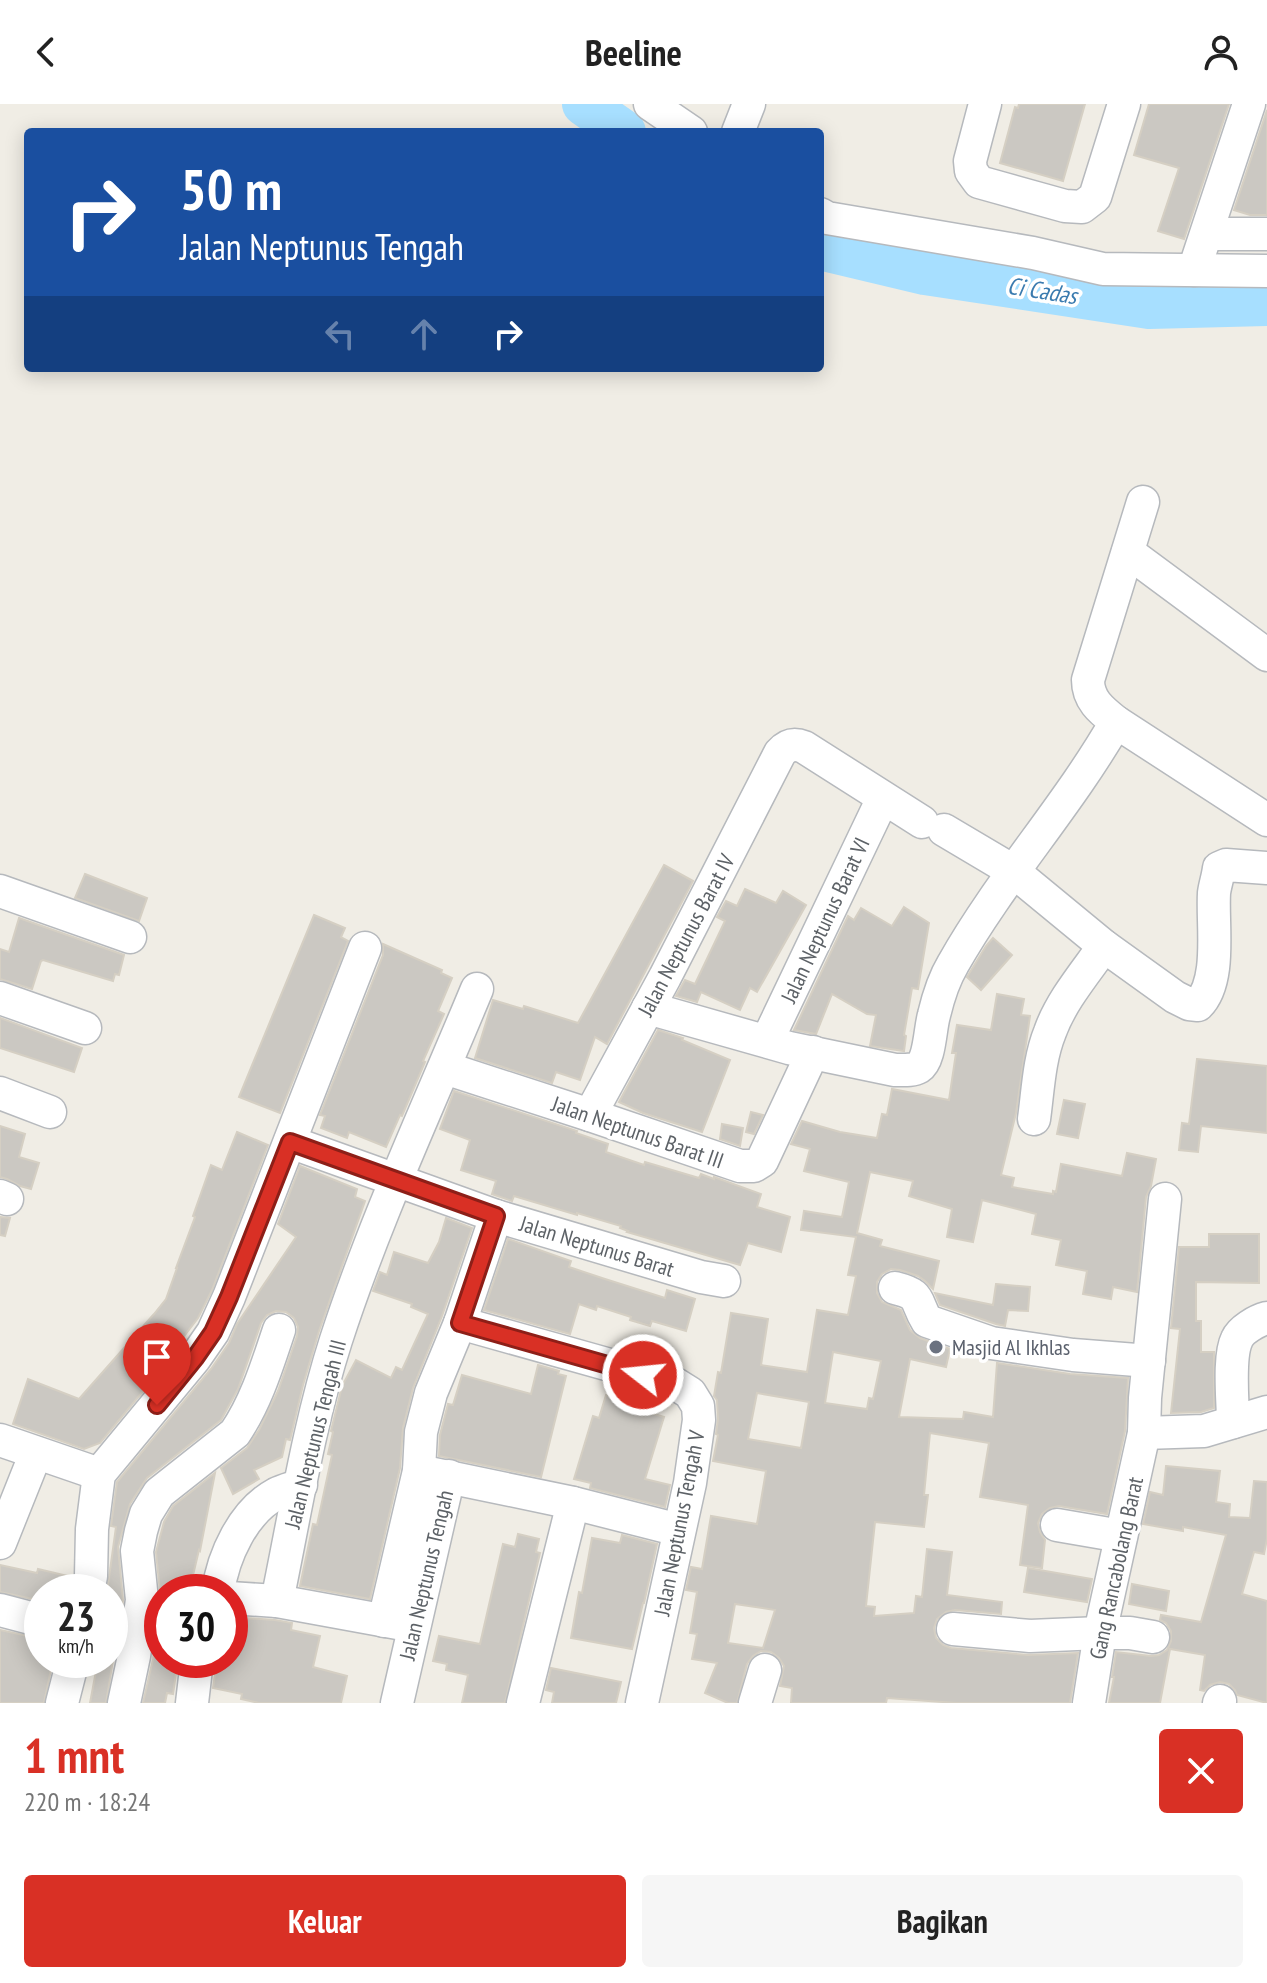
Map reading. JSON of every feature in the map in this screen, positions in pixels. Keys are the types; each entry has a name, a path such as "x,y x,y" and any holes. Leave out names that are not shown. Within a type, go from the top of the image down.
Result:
{"street":[{"path":"740,128 749,104"},
{"path":"985,104 970,161 971,171 979,182 1065,206 1082,207 1095,197 1124,104"},
{"path":"1194,270 1249,104"},
{"path":"824,216 1033,253 1103,269 1267,271"},
{"path":"1207,234 1267,234"},
{"path":"1143,502 1089,674 1089,692 1098,708 1116,722 1267,820"},
{"path":"1128,552 1267,655"},
{"path":"648,1008 789,1048 895,1070 917,1068 926,1055 933,1017 952,965 1013,871 1094,761 1116,722"},
{"name":"Jalan Neptunus Barat IV","path":"590,1115 780,753 792,745 804,747 883,798"},
{"path":"883,798 1013,871 1104,946 1189,1004 1198,1005 1204,998 1211,976 1214,892 1219,868 1226,865 1267,868"},
{"name":"Jalan Neptunus Barat VI","path":"767,1041 883,798"},
{"path":"0,891 130,937"},
{"path":"1034,1119 1044,1049 1050,1030 1104,946"},
{"path":"91,1574 92,1529 99,1474 213,1332 365,948"},
{"name":"Jalan Neptunus Tengah III","path":"277,1601 322,1387 336,1340 396,1180 477,989"},
{"path":"0,998 85,1028"},
{"name":"Jalan Neptunus Barat III","path":"445,1068 740,1166 754,1166 762,1161 813,1052"},
{"path":"0,1093 50,1112"},
{"name":"Jalan Neptunus Barat","path":"290,1142 496,1216 701,1277 724,1281"},
{"name":"Gang Rancabolang Barat","path":"1089,1703 1100,1633 1144,1433 1165,1199"},
{"name":"Jalan Neptunus Tengah","path":"397,1703 399,1624 434,1474 421,1432 431,1393 460,1323 496,1216"},
{"path":"895,1288 917,1297 927,1321 991,1343 1073,1355 1149,1361"},
{"path":"1233,1422 1232,1361 1235,1345 1238,1336 1259,1320 1267,1318"},
{"name":"Jalan Neptunus Tengah V","path":"460,1323 674,1383 690,1393 698,1406 699,1420 690,1483 642,1703"},
{"path":"124,1703 142,1600 137,1551 146,1514 159,1493 235,1433 261,1383 279,1330"},
{"path":"1144,1433 1204,1431 1267,1412"},
{"path":"0,1440 99,1474"},
{"path":"0,1543 36,1453"},
{"path":"434,1474 573,1503 679,1530"},
{"path":"223,1574 237,1536 253,1512 275,1495 301,1485"},
{"path":"523,1703 573,1503"},
{"path":"1057,1525 1121,1536"},
{"path":"248,1599 277,1601 399,1624"},
{"path":"0,1610 24,1616"},
{"path":"953,1629 1030,1636 1130,1633 1153,1637"},
{"path":"755,1703 765,1670"},
{"path":"62,1703 68,1678"},
{"path":"198,1678 199,1701"}],"building":[{"path":"1019,104 1085,104 1063,181 1000,163 1015,107 1018,108"},
{"path":"1149,104 1229,104 1184,239 1158,231 1179,168 1134,155"},
{"path":"1267,110 1267,215 1250,215 1234,210"},
{"path":"664,865 693,881 607,1044 595,1037 580,1080 556,1072 552,1083 475,1058 493,1000 578,1023"},
{"path":"85,874 147,898 139,921 75,898"},
{"path":"745,889 776,903 783,891 806,905 757,992 750,988 740,1010 701,992 697,1002 676,996 685,980 695,984 725,921 717,917 726,901 737,906"},
{"path":"904,907 929,923 918,989 912,988 904,1051 870,1046 876,1015 867,1014 832,994 816,1034 794,1030 848,916 854,920 861,908 892,926"},
{"path":"314,915 345,928 341,937 348,941 280,1113 239,1097"},
{"path":"19,918 124,955 119,975 115,974 113,981 43,960 32,989 0,979 0,949 9,952"},
{"path":"993,938 1012,955 981,990 967,977"},
{"path":"383,944 442,970 441,973 452,978 438,1011 444,1014 386,1147 349,1132 347,1138 321,1128 325,1116 320,1115 383,955"},
{"path":"997,994 1024,999 1021,1015 1030,1016 1016,1113 1001,1175 1014,1178 1012,1187 1053,1194 1061,1164 1122,1176 1127,1153 1156,1159 1146,1197 1137,1292 1113,1287 1111,1299 1083,1294 1087,1271 1056,1265 1061,1240 1032,1234 1036,1214 982,1200 973,1242 947,1237 952,1209 909,1196 913,1181 870,1172 857,1233 882,1240 880,1246 939,1261 933,1289 918,1276 891,1269 882,1274 877,1282 877,1293 882,1302 901,1310 910,1330 920,1338 950,1349 946,1367 910,1359 899,1417 963,1419 964,1412 993,1417 997,1363 1070,1374 1128,1378 1125,1431 1107,1514 1059,1506 1050,1508 1042,1514 1038,1523 1045,1540 1042,1568 1020,1565 1028,1505 980,1497 989,1443 930,1433 924,1527 875,1522 866,1606 875,1607 874,1616 914,1613 916,1596 922,1597 927,1549 952,1552 947,1595 1002,1602 1001,1614 946,1612 937,1619 934,1628 936,1638 951,1648 1028,1655 1078,1653 1070,1703 956,1703 887,1698 886,1703 791,1703 792,1688 780,1686 784,1666 771,1652 761,1651 747,1664 737,1703 728,1703 705,1693 717,1663 692,1659 697,1634 690,1633 697,1592 686,1590 691,1567 702,1569 711,1516 757,1524 766,1471 713,1461 718,1435 717,1400 714,1396 731,1313 768,1319 761,1365 807,1372 817,1310 848,1315 856,1276 848,1275 856,1237 801,1230 804,1211 842,1217 849,1182 804,1171 810,1149 791,1144 802,1121 877,1138 882,1114 887,1115 892,1089 949,1100 957,1025 991,1030","holes":["833,1352 881,1361 873,1399 869,1398 867,1409 825,1403","757,1393 809,1402 801,1448 748,1439","735,1604 775,1610 763,1648 728,1643"]},
{"path":"0,1018 82,1048 74,1072 0,1048"},
{"path":"658,1030 730,1060 702,1132 619,1102"},
{"path":"1197,1059 1267,1066 1267,1133 1201,1126 1198,1152 1179,1150 1182,1123 1189,1124"},
{"path":"454,1091 577,1131 608,1144 606,1152 644,1165 645,1162 699,1178 701,1174 714,1177 761,1194 757,1207 790,1217 781,1252 748,1243 740,1265 627,1232 621,1226 577,1213 514,1196 512,1201 492,1194 496,1181 461,1170 470,1140 440,1129"},
{"path":"1064,1100 1085,1104 1078,1138 1057,1134"},
{"path":"751,1112 763,1115 754,1134 746,1132"},
{"path":"722,1124 743,1128 740,1146 720,1139"},
{"path":"0,1126 25,1134 19,1157 39,1163 31,1189 0,1177"},
{"path":"237,1132 268,1145 212,1290 180,1347 100,1443 84,1449 13,1424 28,1379 79,1399 166,1299 211,1165 222,1170"},
{"path":"300,1166 357,1189 355,1197 365,1201 319,1331 290,1440 286,1439 282,1457 254,1470 259,1479 233,1494 221,1468 247,1448 278,1391 298,1327 294,1318 286,1312 276,1311 267,1315 261,1323 238,1389 221,1420 147,1478 130,1504 118,1547 121,1574 109,1574 116,1527 111,1526 117,1482 211,1369 229,1343 237,1324 296,1237 278,1224"},
{"path":"0,1217 10,1218 5,1236 0,1235"},
{"path":"446,1218 472,1228 413,1388 403,1428 400,1468 370,1599 300,1586 332,1455 328,1454 331,1431 342,1386 356,1360 391,1378 396,1367 402,1370 428,1314 411,1307 412,1304 373,1291 380,1272 387,1275 394,1252 428,1263 439,1242"},
{"path":"1209,1234 1259,1234 1259,1283 1196,1282 1196,1321 1201,1321 1201,1352 1214,1352 1214,1408 1201,1412 1171,1413 1180,1329 1171,1328 1179,1247 1209,1247"},
{"path":"508,1239 571,1261 569,1267 605,1279 665,1298 667,1290 695,1299 686,1331 652,1321 650,1326 597,1306 596,1310 579,1304 570,1334 484,1310"},
{"path":"996,1284 1030,1287 1028,1311 1008,1310 1005,1326 940,1305 935,1293 993,1305"},
{"path":"538,1365 566,1376 541,1477 439,1456 440,1435 448,1404 453,1405 462,1375 531,1394"},
{"path":"606,1395 629,1402 628,1406 664,1417 645,1479 670,1485 665,1507 590,1488 591,1483 574,1479 593,1416 599,1418"},
{"path":"1166,1466 1220,1471 1216,1502 1230,1504 1229,1517 1250,1518 1254,1481 1267,1482 1264,1554 1254,1552 1242,1594 1267,1601 1267,1703 1237,1695 1229,1684 1220,1682 1204,1691 1200,1690 1205,1655 1170,1649 1160,1703 1109,1703 1116,1652 1151,1656 1167,1650 1171,1631 1160,1620 1161,1615 1201,1622 1226,1535 1143,1524 1150,1492 1163,1495"},
{"path":"215,1473 193,1574 158,1574 156,1552 164,1522 173,1506"},
{"path":"518,1534 539,1539 536,1552 540,1553 505,1703 462,1703 468,1675 446,1670 447,1664 433,1661 439,1636 480,1644 503,1544 515,1547"},
{"path":"622,1535 657,1544 632,1649 571,1638 592,1538 620,1543"},
{"path":"0,1565 59,1574 24,1574 24,1597 0,1592"},
{"path":"1028,1568 1092,1579 1087,1602 1024,1592"},
{"path":"1132,1584 1169,1591 1166,1611 1129,1604"},
{"path":"248,1618 292,1623 291,1630 320,1636 313,1667 347,1676 341,1703 259,1703 241,1699 242,1694 213,1688 214,1678 248,1678"},
{"path":"0,1630 24,1635 24,1678 49,1678 44,1703 0,1703"},
{"path":"551,1668 621,1682 616,1703 552,1703 554,1692 546,1690"},
{"path":"95,1678 110,1678 106,1703 90,1703"},
{"path":"149,1678 175,1678 173,1694 167,1693 165,1703 143,1703"}],"waterway":[{"name":"Ci Cadas","path":"584,104 618,128"},
{"name":"Ci Cadas","path":"824,249 925,273 1149,307 1267,304"}],"place":[{"name":"Masjid Al Ikhlas","path":"936,1347"}],"route":[{"path":"157,1405 213,1332 290,1142 496,1216 460,1323 643,1375"}]}
